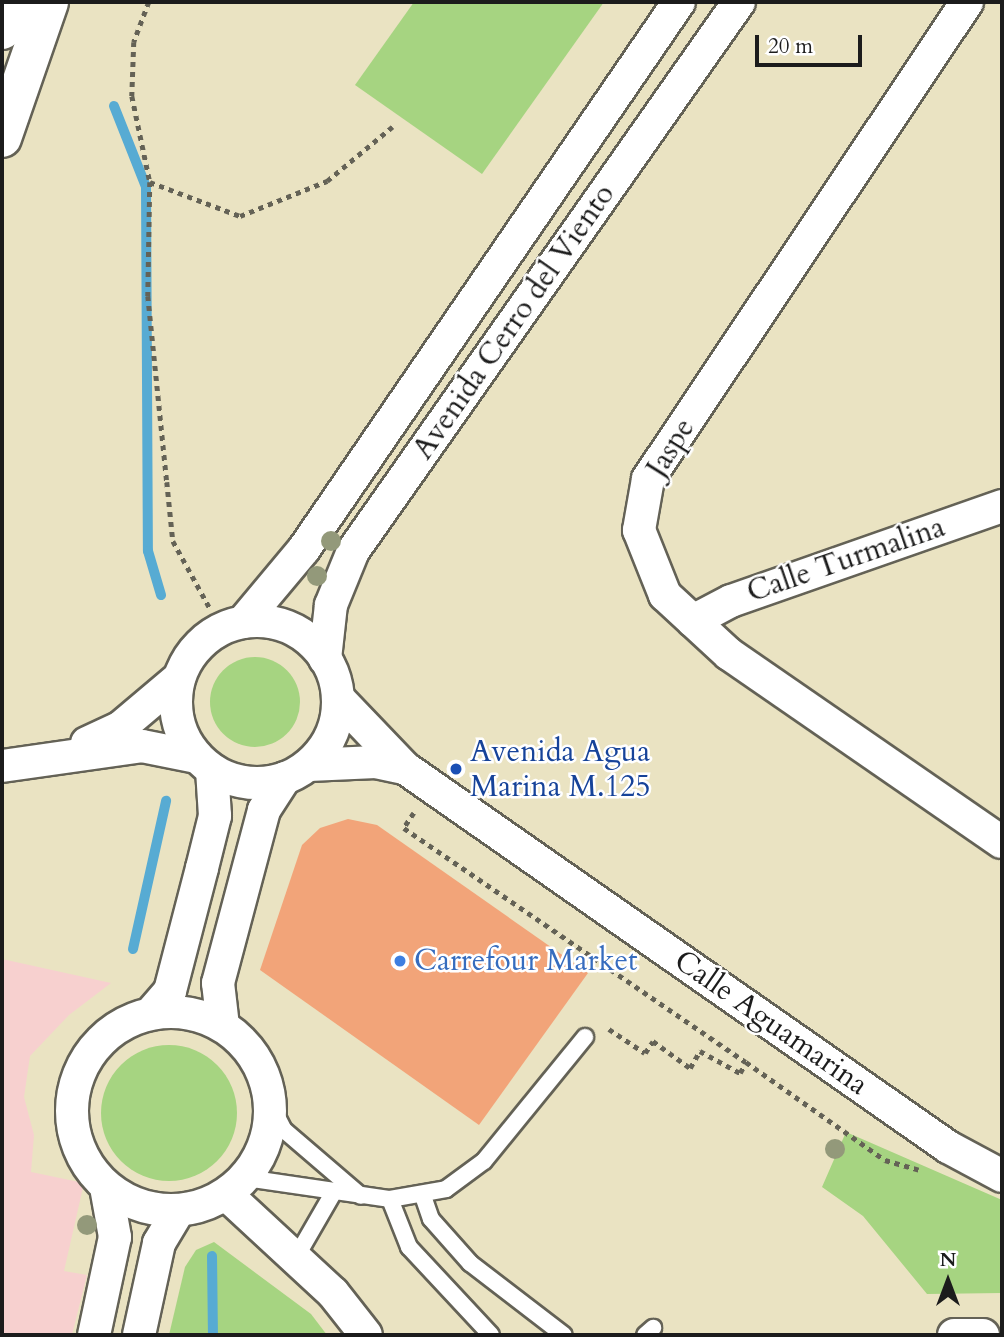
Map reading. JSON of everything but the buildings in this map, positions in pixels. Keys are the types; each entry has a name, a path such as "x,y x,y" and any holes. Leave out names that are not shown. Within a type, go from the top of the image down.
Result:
{"street":[{"path":"2,30 32,2"},
{"path":"2,138 49,2"},
{"name":"Avenida Cerro del Viento","path":"232,625 304,549 679,2"},
{"name":"Avenida Cerro del Viento","path":"326,659 331,605 353,551 739,2"},
{"name":"Jaspe","path":"967,2 648,478 639,530 665,595 729,654 1002,842"},
{"name":"Calle Turmalina","path":"693,621 731,601 1002,506"},
{"path":"68,752 121,727 179,678 203,641 232,625 298,632 326,659 338,698 332,735 264,810 218,982 223,1026"},
{"path":"94,1335 115,1237 106,1187 75,1141 74,1086 102,1039 151,1013 170,991 215,816 204,764 177,720 179,678"},
{"name":"Calle Aguamarina","path":"338,698 405,768 948,1147 1002,1176"},
{"path":"2,766 68,752 142,746 204,764 247,782 297,771"},
{"name":"Calle Aguamarina","path":"297,771 376,762 405,768"},
{"path":"106,1187 153,1209 178,1210 236,1186 269,1132 271,1105 257,1059 223,1026 200,1016 151,1013"},
{"path":"236,1186 295,1259 366,1335"},
{"path":"139,1335 159,1243 178,1210"},
{"path":"954,1335 984,1335"}],"lane":[{"path":"236,1186 390,1199 423,1196 474,1172 585,1037"},
{"path":"271,1105 284,1130 363,1197"},
{"path":"295,1259 332,1195"},
{"path":"423,1196 431,1219 470,1263 564,1335"},
{"path":"390,1199 409,1247 491,1335"}],"path":[{"path":"149,2 134,42 132,96 150,182 148,296 173,541 232,625"},
{"path":"150,182 240,216 327,181 392,127"},
{"path":"433,786 404,828 885,1160 930,1174 948,1147"},
{"path":"585,1037 610,1029 645,1053 653,1041 690,1068 700,1051 740,1073 746,1062"}],"shaded area":[{"path":"2,959 111,983 69,1015 30,1056 24,1097 34,1135 31,1172 84,1183 64,1271 87,1275 72,1335 2,1335"}],"green space":[{"path":"414,2 604,2 482,174 355,85"},
{"path":"255,657 280,665 292,677 300,702 292,727 280,739 255,747 230,739 218,727 210,702 218,677 230,665"},
{"path":"169,1045 195,1050 217,1065 232,1087 237,1113 232,1139 217,1161 195,1176 169,1181 143,1176 121,1161 106,1139 101,1113 106,1087 121,1065 143,1050"},
{"path":"846,1132 1002,1200 1002,1293 927,1294 863,1216 822,1187"},
{"path":"214,1242 311,1314 327,1335 169,1335 185,1267 196,1250"}],"waterway":[{"path":"114,106 146,187 148,551 161,595"},
{"path":"133,949 166,801"},
{"path":"212,1256 213,1335"}],"place":[{"name":"Avenida Agua Marina M.125","path":"456,769"},
{"name":"Carrefour Market","path":"400,961"}]}
